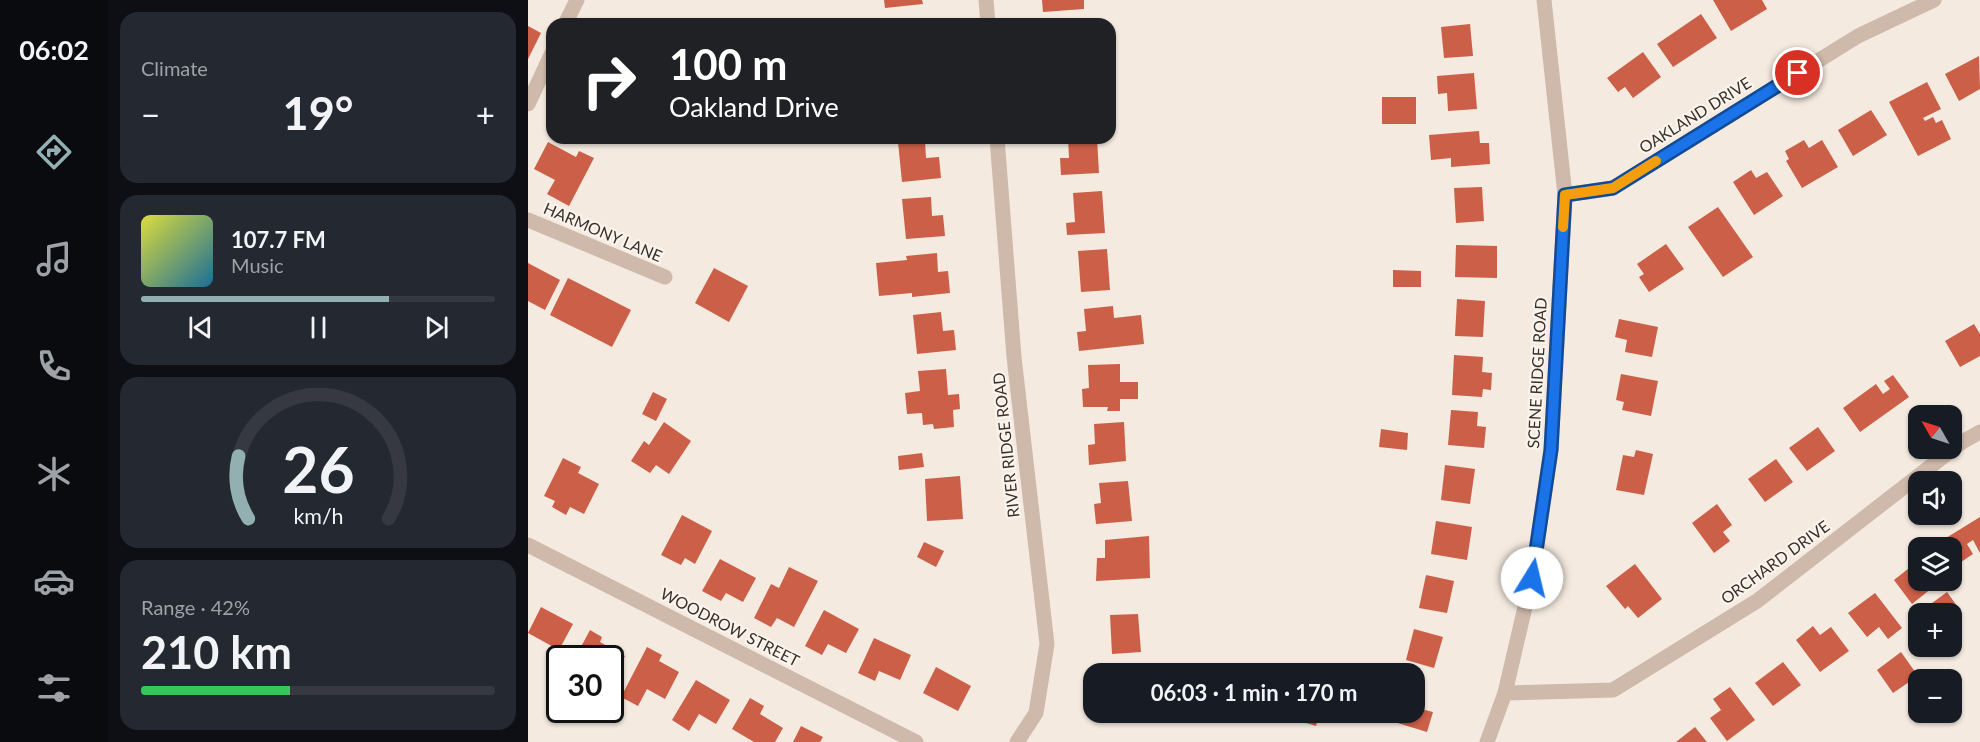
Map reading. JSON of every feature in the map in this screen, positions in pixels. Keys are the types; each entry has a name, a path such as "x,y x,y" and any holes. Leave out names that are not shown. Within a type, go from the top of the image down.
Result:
{"street":[{"path":"569,18 577,0"},
{"path":"986,0 988,18"},
{"name":"SCENE RIDGE ROAD","path":"1487,742 1505,693 1532,578 1551,450 1565,195 1544,0"},
{"name":"OAKLAND DRIVE","path":"1565,195 1613,188 1858,36 1934,0"},
{"path":"528,104 546,66"},
{"name":"RIVER RIDGE ROAD","path":"997,144 1014,357 1047,645 1036,713 1017,742"},
{"name":"HARMONY LANE","path":"528,220 665,277"},
{"name":"ORCHARD DRIVE","path":"1505,693 1613,690 1757,601 1962,442 1980,432"},
{"name":"WOODROW STREET","path":"528,545 916,742"}],"building":[{"path":"884,0 922,0 923,4 885,8"},
{"path":"1042,0 1084,0 1084,9 1043,12"},
{"path":"1713,0 1762,0 1767,9 1731,31"},
{"path":"1701,14 1717,38 1673,67 1657,44"},
{"path":"1470,24 1473,56 1444,58 1441,27"},
{"path":"528,26 541,33 528,59"},
{"path":"1643,52 1661,77 1633,98 1625,87 1618,92 1607,78"},
{"path":"1979,56 1980,89 1959,101 1945,74"},
{"path":"1474,73 1477,109 1448,111 1447,93 1438,94 1437,76"},
{"path":"1927,82 1941,109 1923,118 1925,121 1933,117 1936,123 1942,120 1951,139 1918,156 1889,102"},
{"path":"1382,97 1416,97 1416,124 1382,124"},
{"path":"1871,110 1887,135 1853,156 1838,130"},
{"path":"1479,131 1480,143 1489,143 1490,164 1451,167 1451,158 1431,160 1429,135"},
{"path":"1804,140 1809,148 1822,140 1838,167 1802,188 1786,161 1789,159 1785,151"},
{"path":"547,144 552,144 576,157 579,151 594,158 569,206 547,194 555,180 534,169"},
{"path":"898,144 925,144 926,158 939,157 941,178 902,182"},
{"path":"1068,144 1097,144 1099,173 1061,175 1060,158 1069,158"},
{"path":"1751,170 1756,178 1767,172 1783,196 1754,215 1733,182"},
{"path":"1482,187 1484,221 1456,223 1454,188"},
{"path":"1102,191 1105,233 1067,235 1066,223 1075,222 1073,193"},
{"path":"931,197 932,216 943,215 945,236 906,239 902,199"},
{"path":"1718,207 1753,257 1723,277 1688,227"},
{"path":"1666,244 1684,269 1649,292 1639,277 1644,274 1637,264"},
{"path":"1456,245 1497,246 1497,278 1455,277"},
{"path":"1107,249 1110,290 1081,292 1078,251"},
{"path":"937,253 938,272 948,271 950,293 912,297 912,293 879,296 876,263 907,260 906,256"},
{"path":"528,263 560,280 545,310 528,301"},
{"path":"714,268 748,286 729,322 695,303"},
{"path":"1393,270 1421,271 1421,287 1393,287"},
{"path":"568,278 631,310 612,347 550,315"},
{"path":"1457,299 1485,301 1483,337 1455,336"},
{"path":"1113,306 1114,318 1141,315 1144,344 1079,351 1077,332 1086,331 1084,309"},
{"path":"941,312 943,331 954,330 956,350 917,354 913,315"},
{"path":"1619,319 1658,327 1652,357 1625,352 1627,340 1615,337"},
{"path":"1974,324 1980,334 1980,356 1960,367 1945,341"},
{"path":"1454,355 1483,357 1482,372 1492,373 1491,390 1483,389 1482,397 1452,395"},
{"path":"1120,364 1120,382 1138,382 1138,399 1120,399 1120,411 1107,411 1108,407 1083,407 1082,389 1089,388 1088,365"},
{"path":"946,369 948,395 959,394 960,409 953,410 954,427 934,429 933,424 923,425 922,413 907,414 905,393 920,391 918,371"},
{"path":"1621,374 1658,381 1651,416 1622,410 1624,402 1616,400"},
{"path":"1893,375 1909,397 1860,432 1843,408 1876,384 1883,394 1890,389 1884,381"},
{"path":"653,392 667,399 656,421 642,414"},
{"path":"1451,410 1478,412 1477,426 1486,427 1484,448 1448,445"},
{"path":"664,422 691,441 669,474 656,465 650,473 631,461 644,441 649,445"},
{"path":"1124,422 1126,461 1089,465 1088,445 1095,444 1094,424"},
{"path":"1818,427 1835,451 1807,471 1789,448"},
{"path":"1381,429 1408,433 1407,450 1379,447"},
{"path":"1636,450 1653,454 1644,495 1616,490 1623,455 1634,457"},
{"path":"922,453 924,467 899,470 898,456"},
{"path":"563,458 581,467 578,473 599,484 584,514 570,507 566,515 552,507 555,501 544,496"},
{"path":"1776,459 1793,482 1765,502 1748,479"},
{"path":"1445,465 1475,469 1470,504 1441,500"},
{"path":"960,476 963,519 927,521 925,479"},
{"path":"1128,481 1132,521 1096,524 1094,504 1101,503 1099,483"},
{"path":"1717,504 1732,525 1723,532 1730,541 1714,553 1692,523"},
{"path":"682,515 712,531 695,564 685,558 681,565 661,555"},
{"path":"1980,517 1980,553 1973,540 1967,544 1973,554 1962,561 1962,537 1948,537"},
{"path":"1436,521 1472,527 1467,560 1431,554"},
{"path":"1149,536 1150,578 1096,581 1097,558 1105,558 1105,540"},
{"path":"924,542 944,551 936,567 917,557"},
{"path":"720,559 756,578 743,602 726,593 721,601 702,591"},
{"path":"1635,564 1662,599 1638,618 1628,606 1625,609 1606,586"},
{"path":"789,567 818,581 794,627 777,618 771,627 754,618 771,584 779,588"},
{"path":"1908,569 1908,591 1928,591 1911,603 1894,580"},
{"path":"1426,575 1454,581 1447,613 1419,608"},
{"path":"1947,592 1955,603 1932,603"},
{"path":"1875,593 1902,628 1888,639 1879,627 1867,637 1848,613"},
{"path":"541,607 573,624 562,645 550,645 528,633"},
{"path":"824,610 859,629 846,653 828,644 822,655 805,646"},
{"path":"1138,614 1141,652 1112,654 1110,615"},
{"path":"1813,626 1820,635 1831,627 1849,651 1820,672 1796,640"},
{"path":"1414,629 1443,637 1434,668 1425,665 1425,663 1406,660"},
{"path":"590,630 602,637 600,642 605,645 582,645"},
{"path":"874,638 911,655 900,680 879,671 875,681 858,673"},
{"path":"647,647 662,655 659,661 679,672 665,699 647,689 638,706 624,699 624,691"},
{"path":"1901,652 1913,669 1908,669 1908,683 1893,693 1877,670"},
{"path":"1783,662 1801,685 1773,706 1755,683"},
{"path":"936,667 971,686 958,711 923,693"},
{"path":"696,680 730,700 716,724 699,714 689,731 672,720"},
{"path":"1730,687 1755,720 1727,741 1710,718 1721,710 1713,699"},
{"path":"750,698 764,706 760,714 783,728 775,742 754,742 732,729"},
{"path":"1425,710 1433,712 1427,732 1398,723 1425,723"},
{"path":"801,726 823,737 820,742 793,742"},
{"path":"1695,727 1707,742 1676,742"}],"slow traffic":[{"path":"1563,227 1565,195 1613,188 1656,161"}],"route":[{"path":"1532,578 1551,450 1565,195 1613,188 1798,73"}]}
